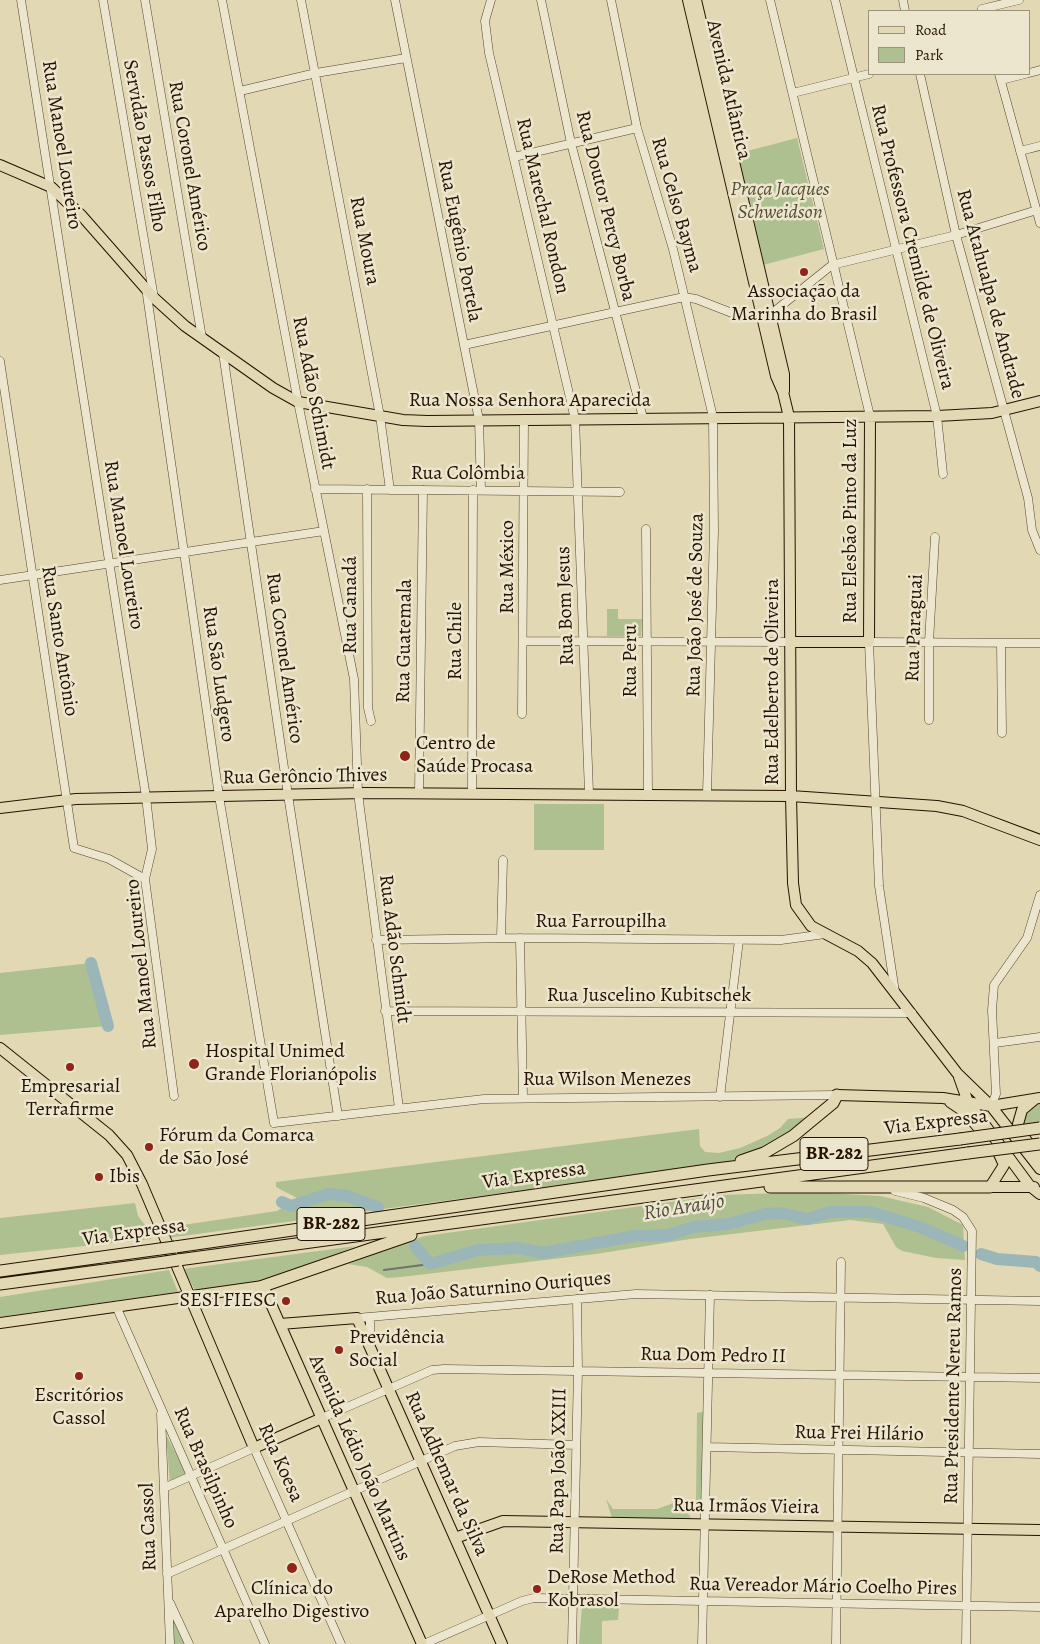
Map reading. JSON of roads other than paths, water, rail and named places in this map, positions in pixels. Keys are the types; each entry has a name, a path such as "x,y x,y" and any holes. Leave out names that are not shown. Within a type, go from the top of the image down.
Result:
{"highway":[{"path":"708,1170 764,1153 777,1146 805,1128 833,1103 837,1095"},
{"name":"Via Expressa","path":"35,1266 708,1170 1040,1128"},
{"name":"Via Expressa","path":"40,1278 441,1226 1040,1144"},
{"path":"734,1186 990,1187"},
{"path":"264,1286 441,1226"},
{"path":"0,1266 35,1266"},
{"path":"0,1271 35,1266"},
{"path":"0,1284 40,1278"},
{"path":"0,1290 40,1278"}],"main road":[{"name":"Avenida Atlântica","path":"688,0 721,120"},
{"name":"Avenida Atlântica","path":"696,0 788,417"},
{"name":"Rua Nossa Senhora Aparecida","path":"0,165 51,186 82,216 154,298 202,338 273,388 298,402 380,416 427,421 937,416 1004,410 1040,401"},
{"name":"Rua Elesbão Pinto da Luz","path":"870,416 870,642"},
{"name":"Rua Edelberto de Oliveira","path":"788,417 791,796 794,896 805,919 825,934 849,946 865,957 912,1013 957,1073"},
{"path":"790,642 870,642"},
{"name":"Rua Gerôncio Thives","path":"0,808 68,799 419,792 791,796 876,800 951,808 1040,840"},
{"name":"Rua Koesa","path":"0,1048 121,1148 139,1179 187,1296 254,1448"},
{"path":"957,1073 968,1102 981,1121 1040,1194"},
{"path":"957,1073 991,1106 1039,1164"},
{"name":"Rua Wilson Menezes","path":"943,1098 957,1095 964,1090"},
{"name":"Rua Wilson Menezes","path":"837,1095 943,1098 991,1106 1037,1099"},
{"path":"943,1098 965,1112 1004,1161 1003,1170 990,1187"},
{"path":"1035,1187 1039,1164 1020,1132 1018,1124 1022,1110 1037,1099"},
{"path":"981,1121 991,1106"},
{"path":"990,1187 1035,1187"},
{"path":"0,1323 264,1286"},
{"name":"Avenida Lédio João Martins","path":"264,1286 423,1644"},
{"name":"Rua João Saturnino Ouriques","path":"280,1324 358,1318"},
{"name":"Rua Adhemar da Silva","path":"358,1318 502,1644"},
{"path":"254,1448 322,1418"},
{"name":"Rua Irmãos Vieira","path":"455,1538 503,1521 1040,1530"}],"street":[{"name":"Rua Manoel Loureiro","path":"21,0 146,797 152,849 145,879 174,1096"},
{"name":"Servidão Passos Filho","path":"103,0 154,298"},
{"name":"Rua Coronel Américo","path":"144,0 202,338"},
{"name":"Rua Adão Schimidt","path":"222,0 298,402 354,679 358,793"},
{"name":"Rua Moura","path":"301,0 380,416 390,490"},
{"name":"Rua Eugênio Portela","path":"395,0 479,420 477,490"},
{"name":"Rua Marechal Rondon","path":"491,0 485,14 486,38 575,419"},
{"name":"Rua Doutor Percy Borba","path":"542,0 571,143 643,418"},
{"name":"Rua Celso Bayma","path":"611,0 637,128 673,249 713,417"},
{"name":"Rua Elesbão Pinto da Luz","path":"770,0 794,93 832,265 870,416"},
{"name":"Rua Professora Cremilde de Oliveira","path":"835,0 937,416 943,474"},
{"path":"980,0 982,10 1019,0"},
{"path":"240,91 316,73 406,58"},
{"path":"794,93 868,74"},
{"name":"Rua Atahualpa de Andrade","path":"920,75 956,234 1028,498 1032,530 1040,550"},
{"path":"1017,75 1000,77 1040,220"},
{"path":"514,157 637,128"},
{"path":"1020,150 1040,146"},
{"path":"464,345 616,314 684,297 696,299 732,313 767,316 832,265 956,234 1036,210"},
{"name":"Rua São Ludgero","path":"146,288 219,796 274,1124"},
{"name":"Rua Coronel Américo","path":"223,353 288,795 338,1116"},
{"name":"Rua Santo Antônio","path":"0,361 68,799 74,849 109,859 145,879"},
{"name":"Rua João José de Souza","path":"707,794 712,642 713,417"},
{"name":"Rua México","path":"522,714 524,641 524,419"},
{"name":"Rua Bom Jesus","path":"575,419 589,793"},
{"name":"Rua Colômbia","path":"315,489 620,492"},
{"name":"Rua Canadá","path":"367,489 368,708 371,721"},
{"name":"Rua Guatemala","path":"419,792 423,490"},
{"name":"Rua Chile","path":"472,792 477,490"},
{"name":"Rua Peru","path":"646,529 648,793"},
{"path":"0,580 324,532"},
{"name":"Rua Paraguai","path":"929,720 929,642 935,537"},
{"path":"524,641 790,642"},
{"path":"870,642 1040,643"},
{"name":"Rua Elesbão Pinto da Luz","path":"870,642 879,886 895,992"},
{"path":"1001,642 1002,733"},
{"path":"354,679 368,678"},
{"name":"Rua Adão Schmidt","path":"358,793 399,1108"},
{"path":"500,938 502,860"},
{"path":"991,1106 996,1094 992,1010 994,985 1027,938 1040,896"},
{"name":"Rua Farroupilha","path":"376,940 500,938 781,940 825,934"},
{"path":"520,938 523,1097"},
{"path":"720,1097 738,940"},
{"name":"Rua Juscelino Kubitschek","path":"385,1011 912,1013"},
{"path":"995,1043 1040,1037"},
{"name":"Rua Wilson Menezes","path":"274,1124 459,1101 523,1097 837,1095"},
{"name":"Rua Presidente Nereu Ramos","path":"883,1188 936,1202 963,1218 972,1231 966,1644"},
{"path":"836,1644 841,1262"},
{"name":"Rua João Saturnino Ouriques","path":"358,1318 636,1294 1040,1301"},
{"path":"702,1644 710,1295"},
{"name":"Rua Papa João XXIII","path":"572,1644 578,1370 576,1299"},
{"name":"Rua Brasilpinho","path":"116,1306 265,1644"},
{"path":"370,1320 370,1344"},
{"name":"Rua Dom Pedro II","path":"322,1418 439,1369 1040,1378"},
{"name":"Rua Cassol","path":"161,1408 170,1644"},
{"path":"167,1574 455,1446 470,1443 576,1445"},
{"name":"Rua Frei Hilário","path":"706,1447 1040,1454"},
{"path":"164,1488 254,1448"},
{"name":"Rua Koesa","path":"254,1448 341,1644"},
{"path":"168,1599 188,1644"},
{"name":"Rua Vereador Mário Coelho Pires","path":"423,1644 527,1599 1040,1607"}],"waterway":[{"name":"Rio Araújo","path":"91,963 108,1026"},
{"name":"Rio Araújo","path":"282,1202 291,1206 329,1194 347,1196 378,1207"},
{"name":"Rio Araújo","path":"415,1246 430,1264 478,1250 518,1248 543,1253 634,1236 668,1235 694,1227 728,1224 765,1214 781,1213 807,1219 830,1212 870,1212 920,1227 963,1246"},
{"name":"Rio Araújo","path":"981,1254 997,1259 1036,1262 1040,1266"},
{"path":"384,1270 430,1264"}],"place":[{"name":"Associação da Marinha do Brasil","path":"804,272"},
{"name":"Centro de Saúde Procasa","path":"405,756"},
{"name":"Hospital Unimed Grande Florianópolis","path":"194,1064"},
{"name":"Empresarial Terrafirme","path":"70,1067"},
{"name":"Fórum da Comarca de São José","path":"149,1147"},
{"name":"Ibis","path":"99,1177"},
{"name":"SESI FIESC","path":"286,1301"},
{"name":"Previdência Social","path":"339,1350"},
{"name":"Escritórios Cassol","path":"79,1376"},
{"name":"Clínica do Aparelho Digestivo","path":"292,1568"},
{"name":"DeRose Method Kobrasol","path":"537,1589"}],"park label":[{"name":"Praça Jacques Schweidson","path":"780,202"}]}
